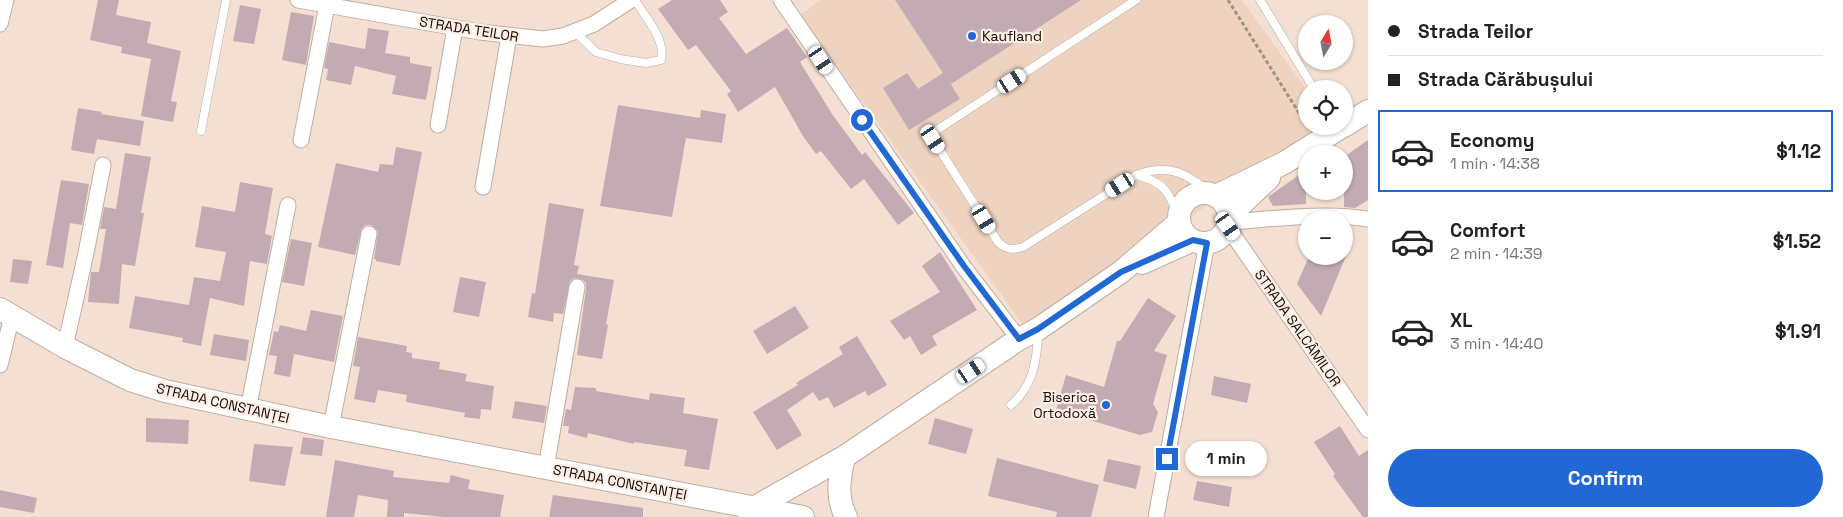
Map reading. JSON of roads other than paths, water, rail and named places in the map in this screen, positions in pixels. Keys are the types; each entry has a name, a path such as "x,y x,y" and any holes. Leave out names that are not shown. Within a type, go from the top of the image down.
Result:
{"street":[{"path":"0,24 6,0"},
{"name":"STRADA TEILOR","path":"298,0 455,28 543,39 575,32 594,24 633,0"},
{"path":"781,0 964,266 1029,334"},
{"path":"302,140 327,5"},
{"path":"438,125 455,28"},
{"path":"483,187 509,36"},
{"path":"1353,119 1368,110"},
{"path":"1200,242 1182,231 1179,220 1182,205 1192,196 1198,193 1214,195 1284,163 1328,135"},
{"path":"1121,272 1221,236 1228,222 1284,163"},
{"path":"65,348 103,165"},
{"path":"1214,195 1224,204 1228,222"},
{"path":"248,410 288,205"},
{"path":"1228,222 1333,216 1368,219"},
{"path":"747,512 844,457 1121,272 1179,220"},
{"name":"STRADA SALCÂMILOR","path":"1228,222 1368,430"},
{"path":"330,427 368,234"},
{"path":"1156,517 1200,242"},
{"path":"546,468 577,287"},
{"path":"0,365 6,312"},
{"name":"STRADA CONSTANȚEI","path":"6,312 65,348 130,380 165,391 330,427 546,468 747,512 804,517"},
{"path":"844,457 838,492 846,517"}],"lane":[{"path":"200,131 226,0"},
{"path":"575,32 596,52 620,59 646,63 661,60 663,51 660,41 633,0"},
{"path":"1136,0 937,130 933,135 933,139 998,242 1003,247 1010,249 1023,247 1136,175 1152,169 1169,170 1184,175 1196,181 1214,195"},
{"path":"1260,0 1309,80"},
{"path":"1136,175 1151,178 1162,185 1171,197 1179,220"},
{"path":"1011,405 1021,396 1034,369 1038,352 1029,334"}],"place":[{"name":"Kaufland","path":"972,36"},
{"name":"Biserica Ortodoxă","path":"1106,405"}]}
